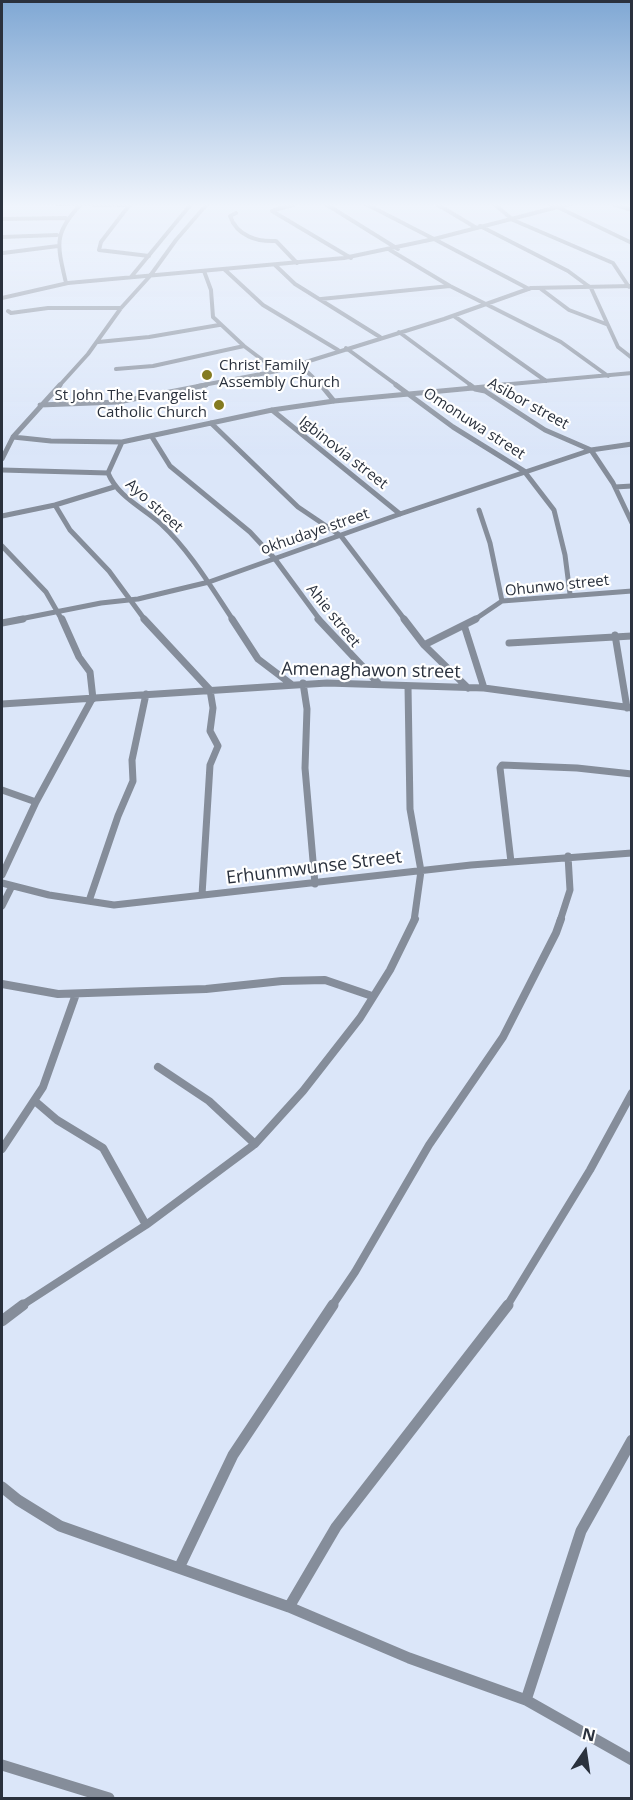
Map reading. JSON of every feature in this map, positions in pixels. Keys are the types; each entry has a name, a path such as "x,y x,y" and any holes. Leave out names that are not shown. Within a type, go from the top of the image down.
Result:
{"street":[{"path":"2,298 49,287"},
{"path":"2,459 13,437 98,342 121,308 140,287"},
{"path":"210,287 213,317 219,325 277,371"},
{"path":"241,287 276,314 338,350"},
{"path":"300,287 380,337"},
{"path":"321,299 438,287"},
{"path":"452,287 561,342 608,376"},
{"path":"525,287 529,289"},
{"path":"40,405 118,402 277,371 338,350 454,316 529,289 610,287"},
{"path":"591,288 618,347 632,357"},
{"path":"541,289 569,310 606,324"},
{"path":"8,311 11,313 82,307 121,308"},
{"path":"454,316 546,381"},
{"path":"98,342 149,338 219,325"},
{"name":"Asibor street","path":"399,332 475,389 485,391 545,430 591,450"},
{"path":"116,369 153,366 244,346"},
{"name":"Omonuwa street","path":"346,348 453,427 521,468 554,510 565,555 570,594"},
{"path":"299,364 315,378 334,401"},
{"path":"13,437 51,441 122,442 272,410 334,401 632,373"},
{"name":"Igbinovia street","path":"272,410 400,514"},
{"path":"211,423 298,507 341,536 424,645 468,688"},
{"name":"Ahie street","path":"153,437 170,466 250,532 275,559 308,607 346,652 379,684"},
{"name":"Ayo street","path":"122,442 108,473 114,487 161,524 209,582 258,659 291,684"},
{"name":"okhudaye street","path":"2,623 128,600 209,582 400,514 591,450 632,444"},
{"path":"591,450 615,487 632,523"},
{"path":"2,470 108,473"},
{"path":"615,487 632,486"},
{"path":"2,516 55,505 114,487"},
{"path":"55,505 70,530 109,571 128,600 156,635 210,690 213,708 210,731 218,746 210,765 202,895"},
{"path":"479,510 488,530 492,560 502,601"},
{"path":"2,546 46,592 59,613 80,657 90,672 92,699 36,802 2,874"},
{"name":"Ohunwo street","path":"424,645 464,625 502,601 632,591"},
{"path":"464,625 484,688"},
{"path":"615,635 629,708"},
{"path":"508,643 615,635 632,636"},
{"path":"303,683 307,709 305,768 315,884"},
{"name":"Amenaghawon street","path":"2,704 303,683 484,688 629,708"},
{"path":"2,1321 34,1296 146,1226 255,1144 303,1092 360,1018 390,970 414,924 421,871 410,809 408,686"},
{"path":"89,901 118,816 133,781 132,760 146,694"},
{"path":"511,862 503,802 500,768 502,765 577,768 632,774"},
{"path":"2,790 36,802"},
{"name":"Erhunmwunse Street","path":"2,883 49,895 114,905 568,856 632,853"},
{"path":"179,1568 233,1455 355,1272 429,1145 503,1037 556,933 570,890 568,856"},
{"path":"2,906 12,885"},
{"path":"2,984 58,994 76,994 206,989 282,981 325,980 372,996"},
{"path":"2,1149 36,1102 76,994"},
{"path":"158,1067 209,1101 255,1144"},
{"path":"289,1606 336,1527 500,1318 590,1170 632,1094"},
{"path":"36,1102 57,1120 103,1148 146,1226"},
{"path":"526,1700 581,1531 632,1440"},
{"path":"2,1487 18,1500 60,1526 289,1606 409,1658 526,1700 632,1760"},
{"path":"2,1765 110,1798"}],"place":[{"name":"Christ Family Assembly Church","path":"207,375"},
{"name":"St John The Evangelist Catholic Church","path":"219,405"}]}
